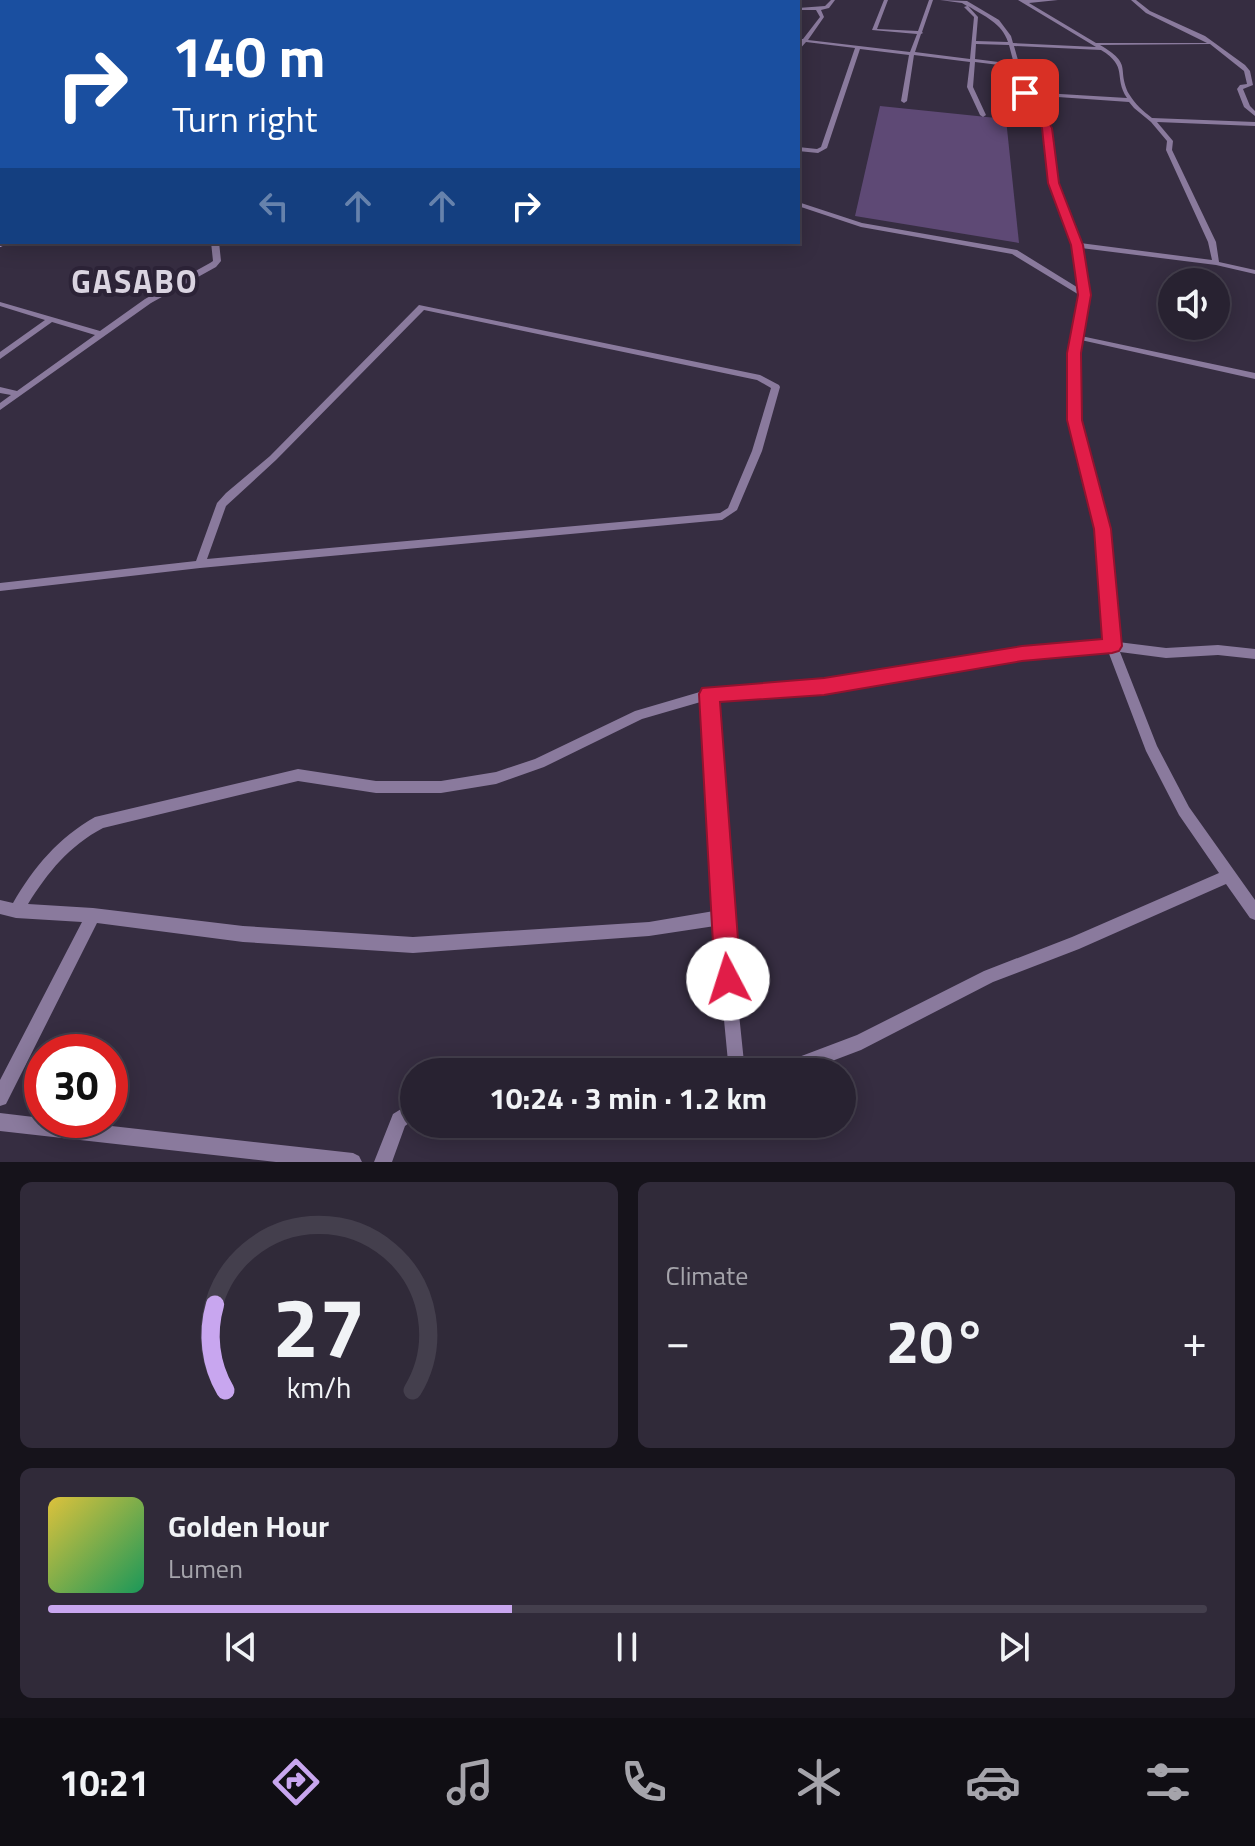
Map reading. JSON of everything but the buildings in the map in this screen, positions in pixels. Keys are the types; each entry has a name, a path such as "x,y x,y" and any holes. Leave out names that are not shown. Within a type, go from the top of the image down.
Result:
{"street":[{"path":"800,9 827,7 833,0"},
{"path":"886,0 874,30 921,33"},
{"path":"904,101 912,54 931,0"},
{"path":"942,0 963,1 997,21 1012,45 1025,93 1047,128 1053,183 1077,245 1085,295 1076,337 1075,420 1103,529 1112,646 1151,747 1184,811 1255,913"},
{"path":"1022,1 1056,0"},
{"path":"1133,0 1148,12 1198,34 1247,71 1250,85 1240,89 1247,107 1255,114"},
{"path":"963,1 976,17 970,87 983,115"},
{"path":"1022,1 1104,49 1120,63 1125,91 1170,141 1168,147 1212,242 1216,263"},
{"path":"800,48 822,17 818,9"},
{"path":"800,40 1018,66"},
{"path":"974,42 1104,49"},
{"path":"1095,44 1208,44"},
{"path":"800,149 818,151 824,148 858,48"},
{"path":"1025,93 1131,100"},
{"path":"1153,121 1255,124"},
{"path":"800,205 861,225 1014,252 1085,295"},
{"path":"0,407 148,301 213,265 217,261 215,244"},
{"path":"1077,245 1216,263 1255,272"},
{"path":"0,304 101,334"},
{"path":"0,587 200,564 722,516 732,510 757,451 776,387 760,378 422,307 273,458 221,505 200,564"},
{"path":"0,356 51,319"},
{"path":"1076,337 1255,376"},
{"path":"0,390 18,394"},
{"path":"16,911 56,850 77,833 100,822 298,775 376,787 441,787 496,778 539,763 639,715 710,694 824,686 1022,653 1112,646 1166,653 1218,650 1255,654"},
{"path":"710,694 722,917 736,1058"},
{"path":"818,1058 861,1042 989,976 1074,944 1229,876"},
{"path":"0,907 243,934 413,945 649,929 722,917"},
{"path":"0,1098 93,915"},
{"path":"383,1162 400,1119"},
{"path":"0,1122 353,1162"}],"shaded area":[{"path":"880,106 1006,119 1019,243 855,216"}],"district":[{"name":"GASABO","path":"135,282"}],"route":[{"path":"728,979 710,694 824,686 930,671 1022,653 1112,646 1107,553 1099,504 1081,454 1075,420 1074,353 1085,295 1077,245 1053,183 1047,128 1025,93"}]}
